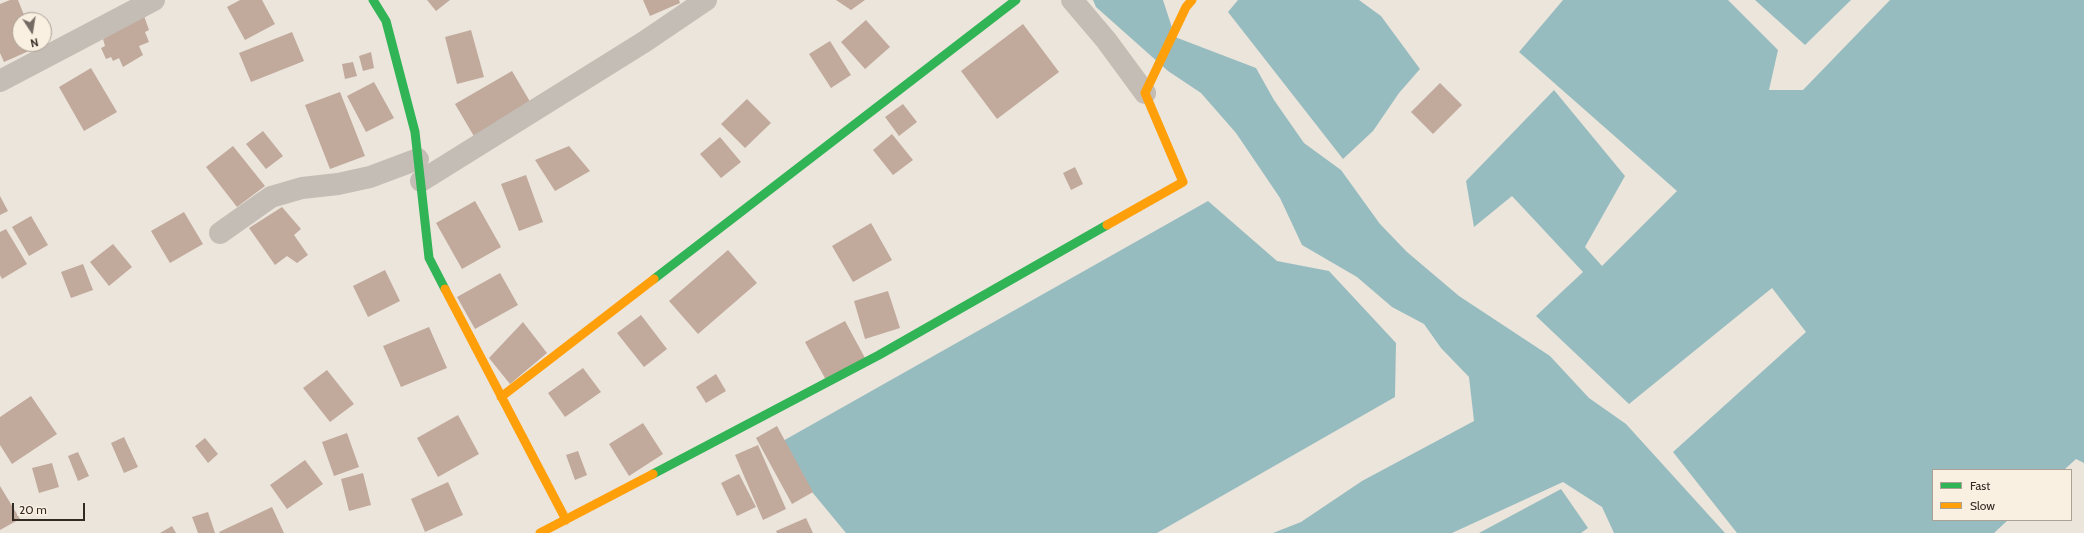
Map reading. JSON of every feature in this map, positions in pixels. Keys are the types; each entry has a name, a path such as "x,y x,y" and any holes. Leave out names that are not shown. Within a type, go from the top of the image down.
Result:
{"street":[{"path":"0,80 154,0"},
{"path":"373,0 386,21 415,132 429,258 566,520"},
{"path":"421,181 644,42 706,0"},
{"path":"501,397 1016,0"},
{"path":"540,533 879,355 1183,182 1145,93 1106,40 1072,0"},
{"path":"1145,93 1186,7 1192,0"},
{"path":"220,233 271,197 302,188 338,184 370,178 418,159"}],"water":[{"path":"1093,0 1163,0 1175,37 1256,68 1274,100 1304,143 1341,170 1380,224 1407,252 1459,296 1550,356 1589,398 1626,424 1725,533 1614,533 1602,507 1563,482 1452,533 1273,533 1301,522 1362,481 1474,421 1469,377 1441,348 1424,324 1392,307 1357,277 1302,245 1280,198 1236,133 1201,93 1168,71 1096,7"},
{"path":"1238,0 1359,0 1381,16 1420,69 1399,93 1373,131 1343,159 1228,12"},
{"path":"1563,0 1728,0 1778,50 1769,90 1803,90 1890,0 2084,0 2084,463 2076,459 2065,469 1932,469 1932,521 2007,521 1994,533 1737,533 1673,452 1806,332 1772,288 1629,404 1536,316 1583,272 1512,196 1474,227 1466,181 1554,90 1625,176 1585,247 1602,266 1677,191 1519,52"},
{"path":"1755,0 1851,0 1805,45"},
{"path":"1208,201 1277,261 1329,271 1396,343 1395,397 1157,533 846,533 774,446"},
{"path":"1561,489 1588,528 1581,533 1479,533"}],"building":[{"path":"10,0 18,0 23,12 12,12 12,52 27,52 4,62 0,53 0,4"},
{"path":"240,0 262,0 275,24 245,40 227,7"},
{"path":"427,0 450,0 436,11"},
{"path":"643,0 679,0 680,3 650,16"},
{"path":"836,0 865,0 851,10"},
{"path":"143,13 149,30 145,32 149,42 139,46 143,55 123,67 119,58 113,61 111,57 106,59 101,48 105,46 103,39"},
{"path":"866,20 890,47 865,69 841,42"},
{"path":"1023,24 1059,72 997,119 961,71"},
{"path":"471,30 484,77 457,84 445,37"},
{"path":"292,32 304,61 251,82 239,53"},
{"path":"830,41 851,75 831,88 809,54"},
{"path":"371,52 374,68 363,71 359,56"},
{"path":"353,62 357,76 345,79 342,64"},
{"path":"91,68 117,112 84,131 59,87"},
{"path":"512,71 532,105 475,138 455,104"},
{"path":"374,82 394,118 366,132 347,96"},
{"path":"1440,83 1462,105 1433,134 1411,112"},
{"path":"340,92 365,156 330,169 305,105"},
{"path":"747,99 771,123 745,148 721,124"},
{"path":"903,104 917,122 899,136 885,117"},
{"path":"263,131 283,156 266,169 246,144"},
{"path":"892,134 913,160 893,175 873,150"},
{"path":"720,137 741,162 721,178 700,154"},
{"path":"233,146 265,186 237,207 206,167"},
{"path":"569,146 590,171 555,191 535,160"},
{"path":"1075,167 1083,184 1071,190 1063,173"},
{"path":"526,175 543,222 519,231 501,184"},
{"path":"0,196 8,211 0,215"},
{"path":"475,201 501,247 462,269 436,223"},
{"path":"282,207 301,229 294,235 308,255 297,263 287,256 275,265 249,228"},
{"path":"184,212 203,244 170,263 151,231"},
{"path":"31,216 48,245 29,256 12,227"},
{"path":"871,223 892,260 853,282 832,246"},
{"path":"6,229 27,264 2,279 0,275 0,232"},
{"path":"113,244 132,267 109,286 90,262"},
{"path":"728,250 757,283 698,334 669,301"},
{"path":"83,264 93,290 71,298 61,272"},
{"path":"385,270 400,301 368,317 353,286"},
{"path":"500,273 518,305 475,329 457,297"},
{"path":"888,291 900,328 865,339 854,301"},
{"path":"641,315 667,349 644,367 617,333"},
{"path":"845,321 865,358 826,380 805,342"},
{"path":"523,322 547,353 510,384 489,358"},
{"path":"429,327 447,368 401,387 383,346"},
{"path":"583,368 601,392 565,417 548,393"},
{"path":"327,370 354,404 330,422 303,388"},
{"path":"716,374 726,391 706,403 696,387"},
{"path":"31,396 57,434 12,464 0,445 0,417"},
{"path":"458,415 479,454 438,477 417,438"},
{"path":"643,423 663,454 629,476 609,444"},
{"path":"777,426 813,492 792,504 756,438"},
{"path":"347,433 359,467 334,476 322,442"},
{"path":"124,437 138,467 124,473 111,443"},
{"path":"205,438 218,454 208,463 195,446"},
{"path":"758,445 786,509 763,520 735,455"},
{"path":"578,451 587,475 575,480 566,455"},
{"path":"78,452 89,476 78,481 68,456"},
{"path":"305,460 323,484 287,509 270,485"},
{"path":"52,463 59,487 39,493 32,468"},
{"path":"363,473 371,505 349,511 341,479"},
{"path":"739,474 756,507 737,516 721,483"},
{"path":"448,482 463,515 425,532 411,499"},
{"path":"0,486 20,519 0,530"},
{"path":"272,507 284,533 219,532"},
{"path":"208,512 215,533 198,533 192,517"},
{"path":"806,518 813,533 777,533 776,531"},
{"path":"172,526 176,533 160,533"}],"traffic: fast":[{"path":"373,0 386,21 415,132 429,258 445,289"},
{"path":"654,279 1016,0"},
{"path":"653,474 879,355 1107,225"}],"traffic: slow":[{"path":"1107,225 1183,182 1145,93 1186,7 1192,0"},
{"path":"501,397 654,279"},
{"path":"445,289 566,520"},
{"path":"540,533 653,474"}]}
